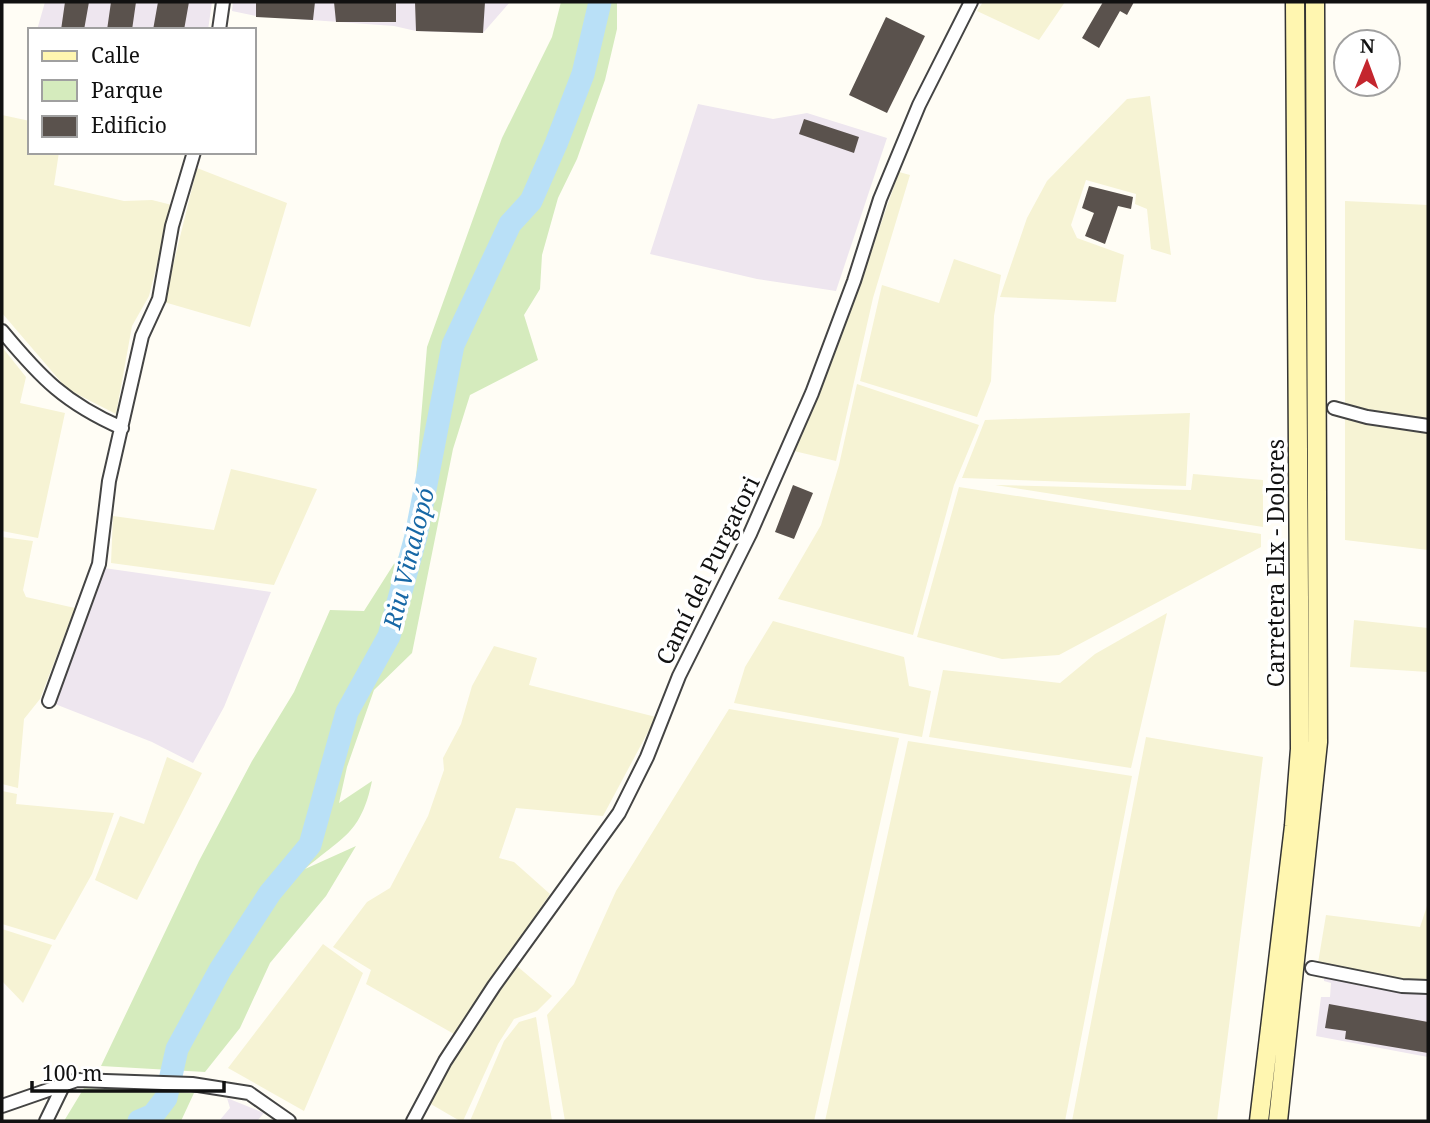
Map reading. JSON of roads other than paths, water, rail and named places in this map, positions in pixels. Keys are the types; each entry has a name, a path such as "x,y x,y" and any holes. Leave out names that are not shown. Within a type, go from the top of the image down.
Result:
{"main road":[{"name":"Carretera Elx - Dolores","path":"1259,1121 1294,826 1300,749 1295,2"},
{"name":"Carretera Elx - Dolores","path":"1278,1121 1318,742 1315,2"}],"street":[{"path":"219,28 223,2"},
{"name":"Camí del Purgatori","path":"413,1121 445,1061 494,986 619,813 646,757 679,676 750,534 807,404 835,335 880,199 919,105 971,2"},
{"path":"49,701 99,564 109,481 142,336 159,299 172,226 193,154"},
{"path":"2,331 58,394 89,414 122,428"},
{"path":"1334,408 1367,417 1428,426"},
{"path":"1312,968 1402,986 1428,987"},
{"path":"2,1106 64,1084 92,1080 192,1084 249,1094 289,1121"},
{"path":"46,1121 64,1084"}],"waterway":[{"name":"Riu Vinalopó","path":"139,1121 153,1115 166,1098 177,1049 220,970 270,893 310,845 347,712 389,636 416,536 453,345 510,224 531,201 556,144 583,74 600,2"}]}
